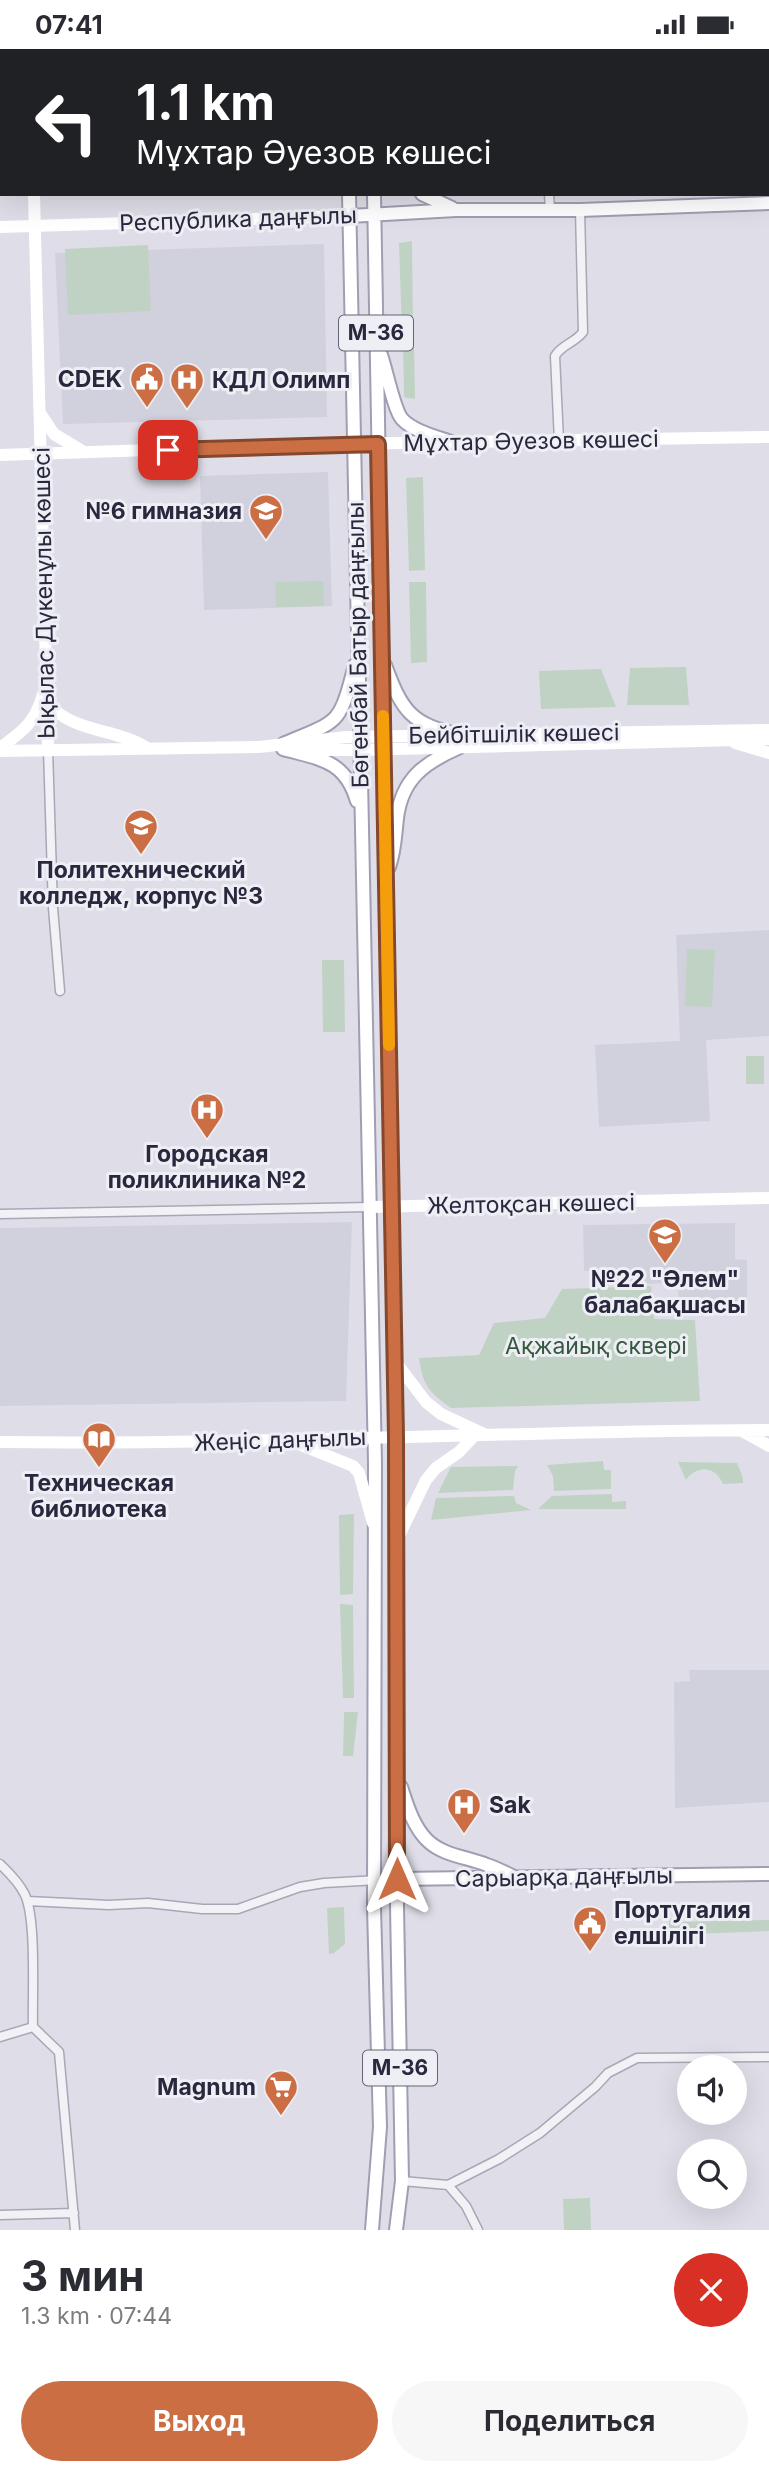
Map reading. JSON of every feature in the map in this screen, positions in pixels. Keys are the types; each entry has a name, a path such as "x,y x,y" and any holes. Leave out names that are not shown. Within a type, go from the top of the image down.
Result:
{"main road":[{"name":"Ықылас Дүкенұлы көшесі","path":"34,196 48,749"},
{"name":"Бөгенбай Батыр даңғылы","path":"349,196 374,1437 374,1880 380,2127 372,2230"},
{"name":"Бөгенбай Батыр даңғылы","path":"374,196 396,1437 397,1879 402,2181 396,2230"},
{"path":"426,196 456,210"},
{"name":"Республика даңғылы","path":"0,227 349,216 374,218 456,210 550,211 580,215 769,203"},
{"path":"377,341 400,417 413,427 454,443"},
{"path":"40,412 54,434 86,453"},
{"name":"Мұхтар Әуезов көшесі","path":"0,455 355,444 769,437"},
{"path":"283,747 331,724 341,713 358,651"},
{"path":"382,657 396,695 410,715 459,742"},
{"path":"0,749 22,733 32,721 39,709 47,680"},
{"path":"47,702 57,714 71,722 131,738 147,748"},
{"name":"Бейбітшілік көшесі","path":"459,742 769,730"},
{"name":"Бейбітшілік көшесі","path":"0,749 769,739"},
{"path":"729,741 769,753"},
{"path":"386,878 395,849 401,796 411,779 433,759 459,742"},
{"path":"283,747 331,763 344,772 354,791 361,815"},
{"name":"Желтоқсан көшесі","path":"370,1207 769,1198"},
{"path":"395,1361 425,1402 479,1436 436,1468 426,1480 396,1542"},
{"path":"741,1430 769,1446"},
{"name":"Жеңіс даңғылы","path":"0,1442 153,1444 769,1430"},
{"path":"287,1439 353,1466 359,1473 375,1530"},
{"path":"397,1775 409,1810 427,1840 436,1847 516,1878"},
{"name":"Сарыарқа даңғылы","path":"397,1879 769,1874"}],"street":[{"path":"549,196 550,211"},
{"path":"559,441 555,356 560,348 578,339 583,332 580,215"},
{"name":"Ықылас Дүкенұлы көшесі","path":"48,749 53,908 60,991"},
{"name":"Желтоқсан көшесі","path":"0,1214 370,1207"},
{"path":"0,1864 19,1884 28,1901 34,1962 33,2027 59,2052 75,2230"},
{"name":"Сарыарқа даңғылы","path":"28,1901 109,1905 149,1903 202,1909 238,1909 300,1887 324,1882 397,1879"},
{"path":"0,2037 33,2027"},
{"path":"402,2181 448,2185 499,2159 540,2133 608,2073 637,2058 769,2057"},
{"path":"448,2185 466,2206 478,2230"},
{"path":"0,2215 74,2213"}],"shaded area":[{"path":"324,244 327,417 63,424 55,253"},
{"name":"№6 гимназия","path":"328,472 332,606 204,610 200,476"},
{"path":"769,930 769,1036 706,1040 710,1121 599,1127 595,1045 680,1041 676,935"},
{"path":"352,1222 346,1401 0,1406 0,1228"},
{"name":"№22 \"Әлем\" балабақшасы","path":"735,1223 735,1259 747,1260 747,1312 679,1313 678,1283 594,1285 593,1271 584,1271 583,1225"},
{"path":"689,1670 769,1670 769,1802 675,1808 674,1682 690,1681"}],"green space":[{"path":"412,241 413,331 402,334 399,243"},
{"path":"148,245 151,311 68,315 65,249"},
{"path":"403,339 414,342 415,399 404,397"},
{"path":"423,477 425,570 409,571 406,478"},
{"path":"323,581 324,606 276,607 275,582"},
{"path":"409,582 426,582 427,662 411,663"},
{"path":"686,667 689,705 627,705 630,668"},
{"path":"601,669 616,707 541,709 539,671"},
{"path":"687,949 715,950 712,1007 685,1006"},
{"path":"322,960 344,960 345,1032 323,1032"},
{"path":"746,1056 764,1056 764,1084 746,1084"},
{"name":"Ақжайық сквері","path":"651,1286 654,1319 695,1320 700,1401 451,1408 432,1393 425,1382 419,1358 479,1355 494,1323 545,1318 562,1289"},
{"path":"603,1461 604,1470 611,1470 611,1489 554,1491 553,1476 547,1465"},
{"path":"678,1462 737,1463 743,1483 723,1484 716,1474 706,1469 695,1471 686,1480"},
{"path":"518,1466 513,1490 438,1493 451,1467"},
{"path":"612,1494 612,1502 626,1501 626,1509 538,1509 552,1496"},
{"path":"514,1496 516,1503 531,1510 431,1520 436,1498"},
{"path":"354,1514 353,1594 340,1595 339,1515"},
{"path":"340,1604 353,1605 354,1698 343,1698"},
{"path":"344,1712 358,1712 353,1756 343,1756"},
{"path":"344,1907 345,1944 329,1954 327,1908"},
{"path":"675,1917 676,1922 769,1920 769,1931 669,1935 669,1919"},
{"path":"590,2198 591,2230 564,2230 563,2199"}],"slow traffic":[{"path":"383,716 389,1045"}],"place":[{"name":"CDEK","path":"147,409"},
{"name":"КДЛ Олимп","path":"187,410"},
{"name":"№6 гимназия","path":"266,541"},
{"name":"Политехнический колледж, корпус №3","path":"141,856"},
{"name":"Городская поликлиника №2","path":"207,1140"},
{"name":"№22 \"Әлем\" балабақшасы","path":"665,1265"},
{"name":"Техническая библиотека","path":"99,1469"},
{"name":"Sak","path":"464,1835"},
{"name":"Португалия елшілігі","path":"590,1953"},
{"name":"Magnum","path":"281,2117"}],"route":[{"path":"168,450 378,444 396,1437 397,1879"}]}
